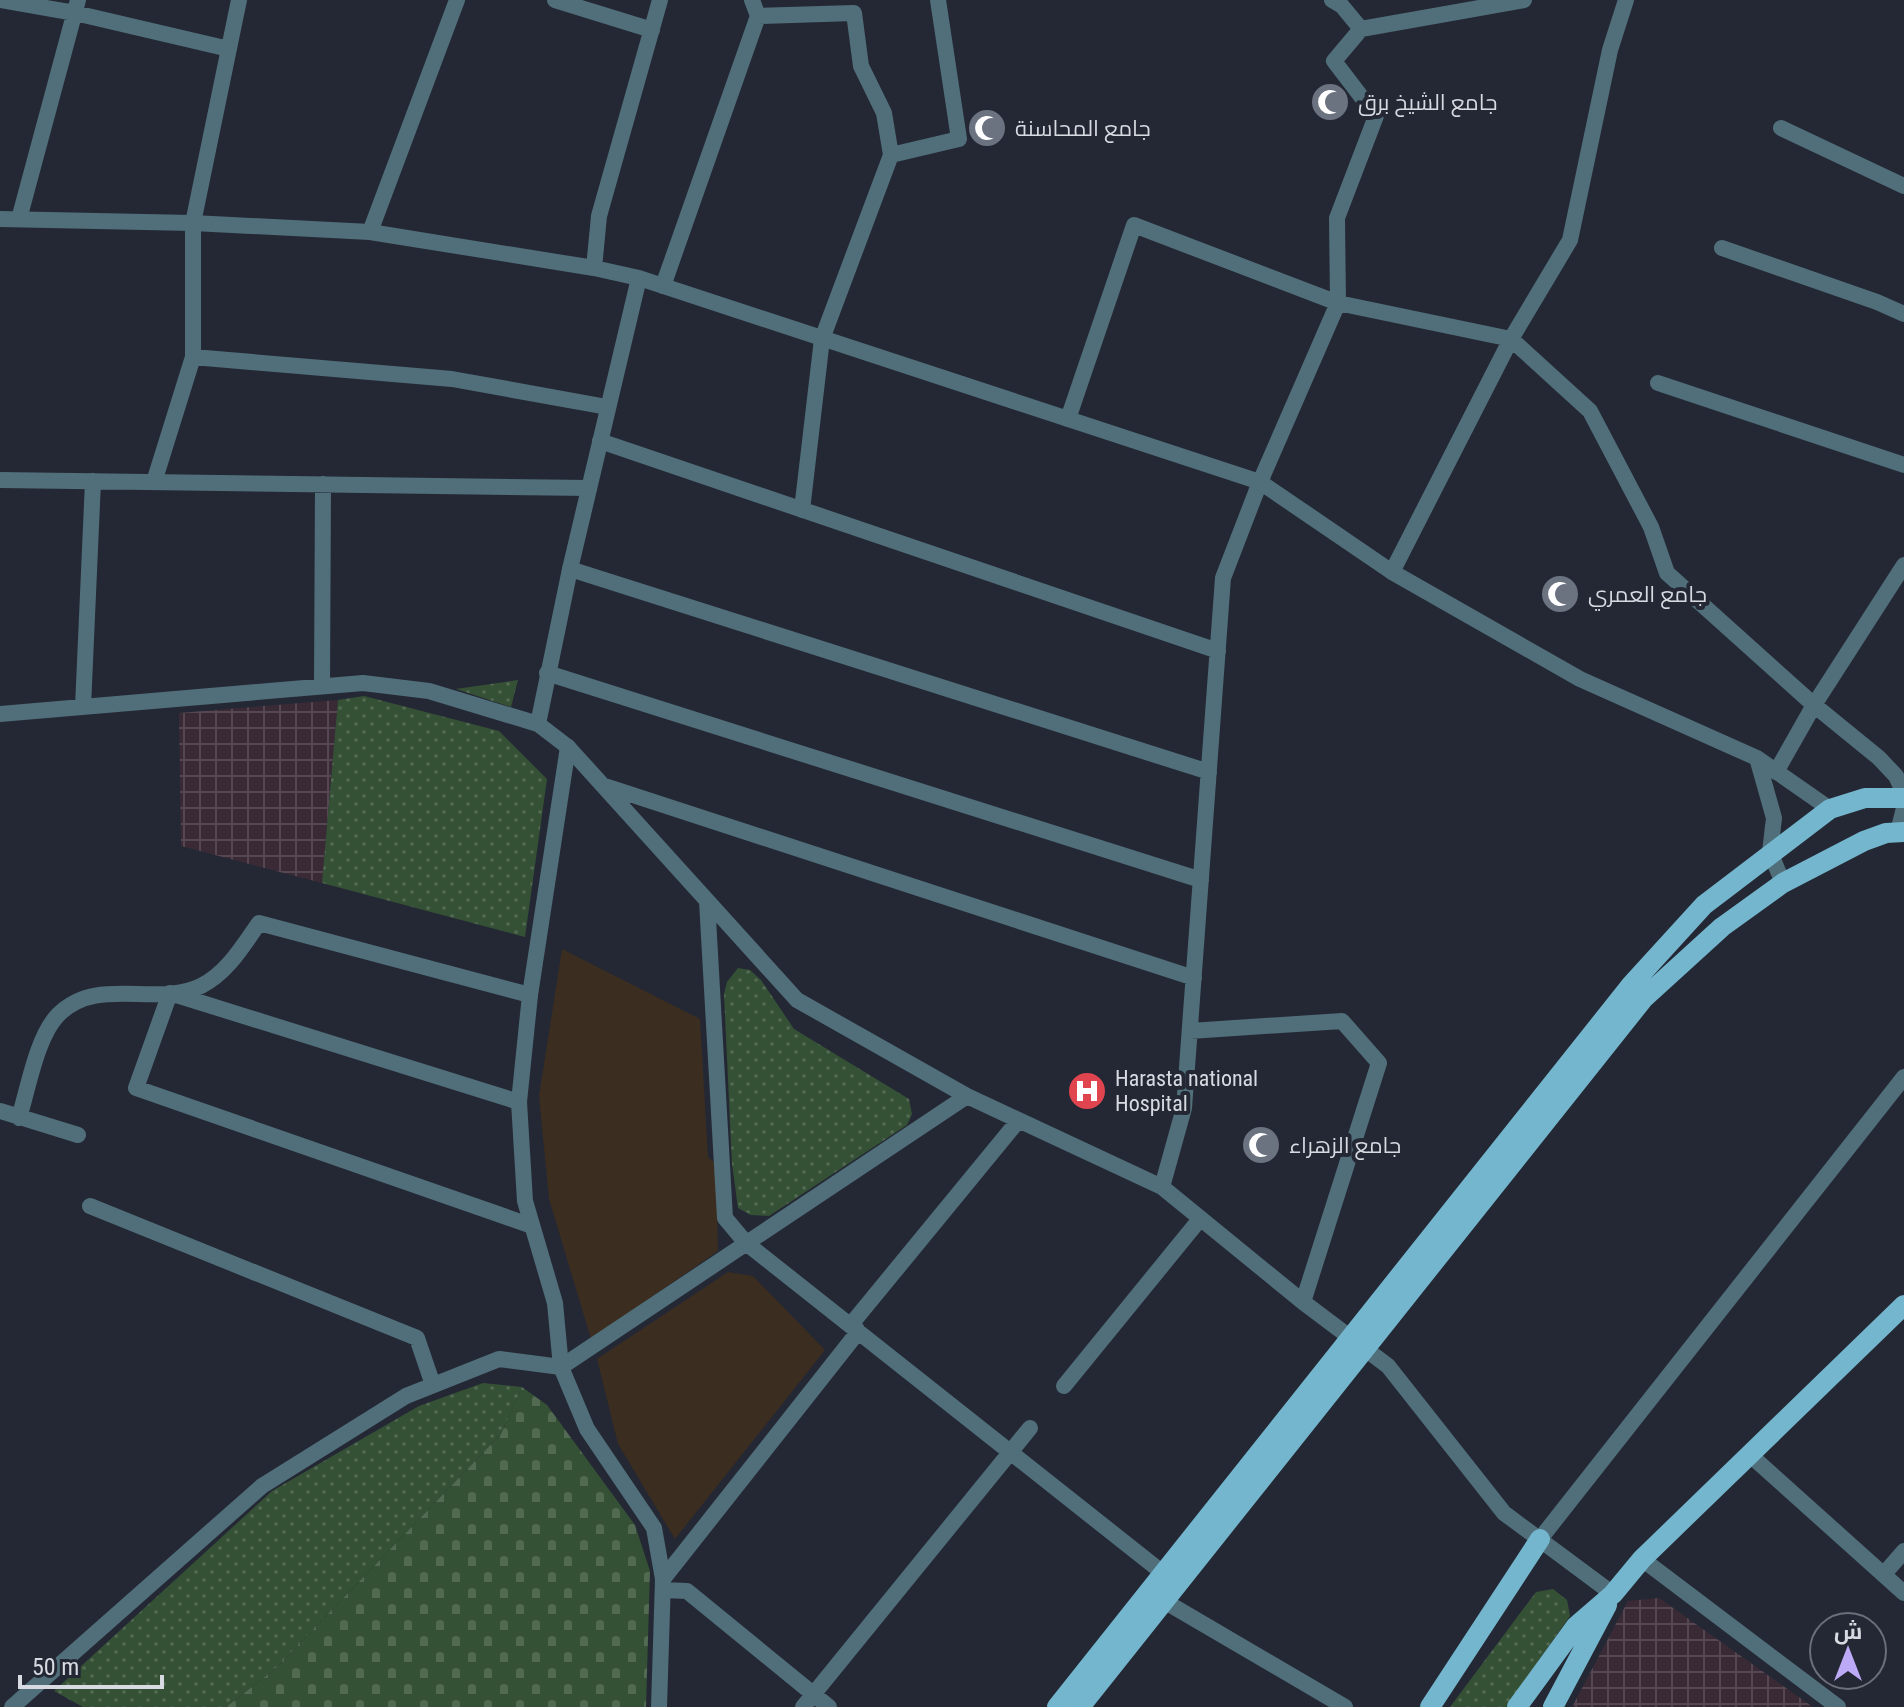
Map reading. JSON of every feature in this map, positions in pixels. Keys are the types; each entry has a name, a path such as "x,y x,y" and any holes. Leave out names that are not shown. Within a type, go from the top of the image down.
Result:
{"main road":[{"path":"1080,1707 1164,1601 1631,985 1704,905 1830,809 1865,798 1904,796"},
{"path":"1057,1707 1163,1573 1644,998 1722,927 1783,883 1864,841 1901,832"},
{"path":"1517,1707 1576,1626 1613,1594 1642,1559 1904,1305"},
{"path":"1430,1707 1540,1539"},
{"path":"1553,1707 1613,1594"}],"street":[{"path":"0,0 77,7 229,49"},
{"path":"154,482 193,357 193,223 239,0"},
{"path":"370,232 457,0"},
{"path":"555,0 652,30"},
{"path":"594,268 599,216 660,0"},
{"path":"891,155 959,139 938,0"},
{"path":"1162,1187 1184,1108 1223,578 1260,482 1338,303 1337,218 1376,116 1334,61 1361,29 1524,0"},
{"path":"1392,572 1511,339 1570,240 1610,50 1626,0"},
{"path":"1340,2 1361,29"},
{"path":"19,219 77,7"},
{"path":"663,286 755,8 854,13 861,66 884,113 891,155 822,339 802,510"},
{"path":"1781,128 1904,186"},
{"path":"0,219 193,223 370,232 639,278 1260,482 1392,572 1580,679 1757,758 1830,809"},
{"path":"1068,419 1134,225 1338,303 1511,339 1590,411 1651,527 1667,573 1888,767 1904,796"},
{"path":"1722,248 1904,314"},
{"path":"538,724 570,569 639,278"},
{"path":"193,357 452,379 607,407"},
{"path":"1658,383 1904,465"},
{"path":"600,441 1218,651"},
{"path":"0,480 589,488"},
{"path":"83,707 93,481"},
{"path":"322,686 323,484"},
{"path":"1776,772 1814,705 1904,565"},
{"path":"570,569 1209,772"},
{"path":"547,673 1201,880"},
{"path":"0,714 363,683 429,691 538,724 568,747 797,1000 967,1096 1162,1187 1303,1302 1388,1366 1504,1513 1613,1594"},
{"path":"568,747 530,995 519,1102 525,1201 555,1303 561,1367 587,1429 654,1528 663,1584 659,1707"},
{"path":"1757,758 1774,818 1770,852 1783,883"},
{"path":"602,784 1194,978"},
{"path":"1901,832 1904,808"},
{"path":"707,901 725,1218 746,1243 1163,1573"},
{"path":"19,1118 42,1041 57,1015 79,1000 114,993 170,993 201,986 235,959 259,923 530,995"},
{"path":"170,993 519,1102"},
{"path":"170,993 136,1088 532,1226"},
{"path":"1190,1031 1342,1021 1379,1063 1303,1302"},
{"path":"1540,1539 1904,1077"},
{"path":"12,1707 262,1486 406,1396 433,1385 499,1359 561,1367 967,1096"},
{"path":"0,1111 78,1135"},
{"path":"858,1332 853,1322 1018,1121"},
{"path":"90,1206 417,1338 433,1385"},
{"path":"1064,1386 1200,1219"},
{"path":"663,1584 858,1332"},
{"path":"809,1701 1030,1428"},
{"path":"1749,1454 1904,1593"},
{"path":"1884,1574 1904,1551"},
{"path":"1642,1559 1838,1707"},
{"path":"663,1584 687,1591 809,1701 829,1707"},
{"path":"1164,1601 1345,1707"}],"shaded area":[{"path":"338,700 322,883 181,846 179,713"},
{"path":"562,949 700,1019 708,1157 716,1164 718,1251 591,1339 549,1199 539,1096"},
{"path":"728,1272 753,1276 825,1350 675,1539 618,1444 597,1359"},
{"path":"1659,1598 1813,1707 1572,1707 1628,1601"}],"green space":[{"path":"518,680 511,707 456,689"},
{"path":"364,696 499,731 547,779 525,937 322,883 338,700"},
{"path":"738,968 750,970 761,980 794,1029 909,1099 912,1114 907,1125 769,1216 751,1215 738,1208 732,1164 724,994 727,982"},
{"path":"483,1383 522,1387 501,1434 275,1669 226,1707 83,1707 54,1691 272,1491 419,1406"},
{"path":"522,1387 547,1405 635,1525 650,1571 646,1707 226,1707 275,1669 501,1434"},
{"path":"1553,1589 1567,1600 1570,1616 1506,1707 1450,1707 1536,1592"}],"place":[{"name":"جامع الشيخ برق","path":"1330,102"},
{"name":"جامع المحاسنة","path":"987,128"},
{"name":"جامع العمري","path":"1560,594"},
{"name":"Harasta national Hospital","path":"1087,1091"},
{"name":"جامع الزهراء","path":"1261,1145"}]}
